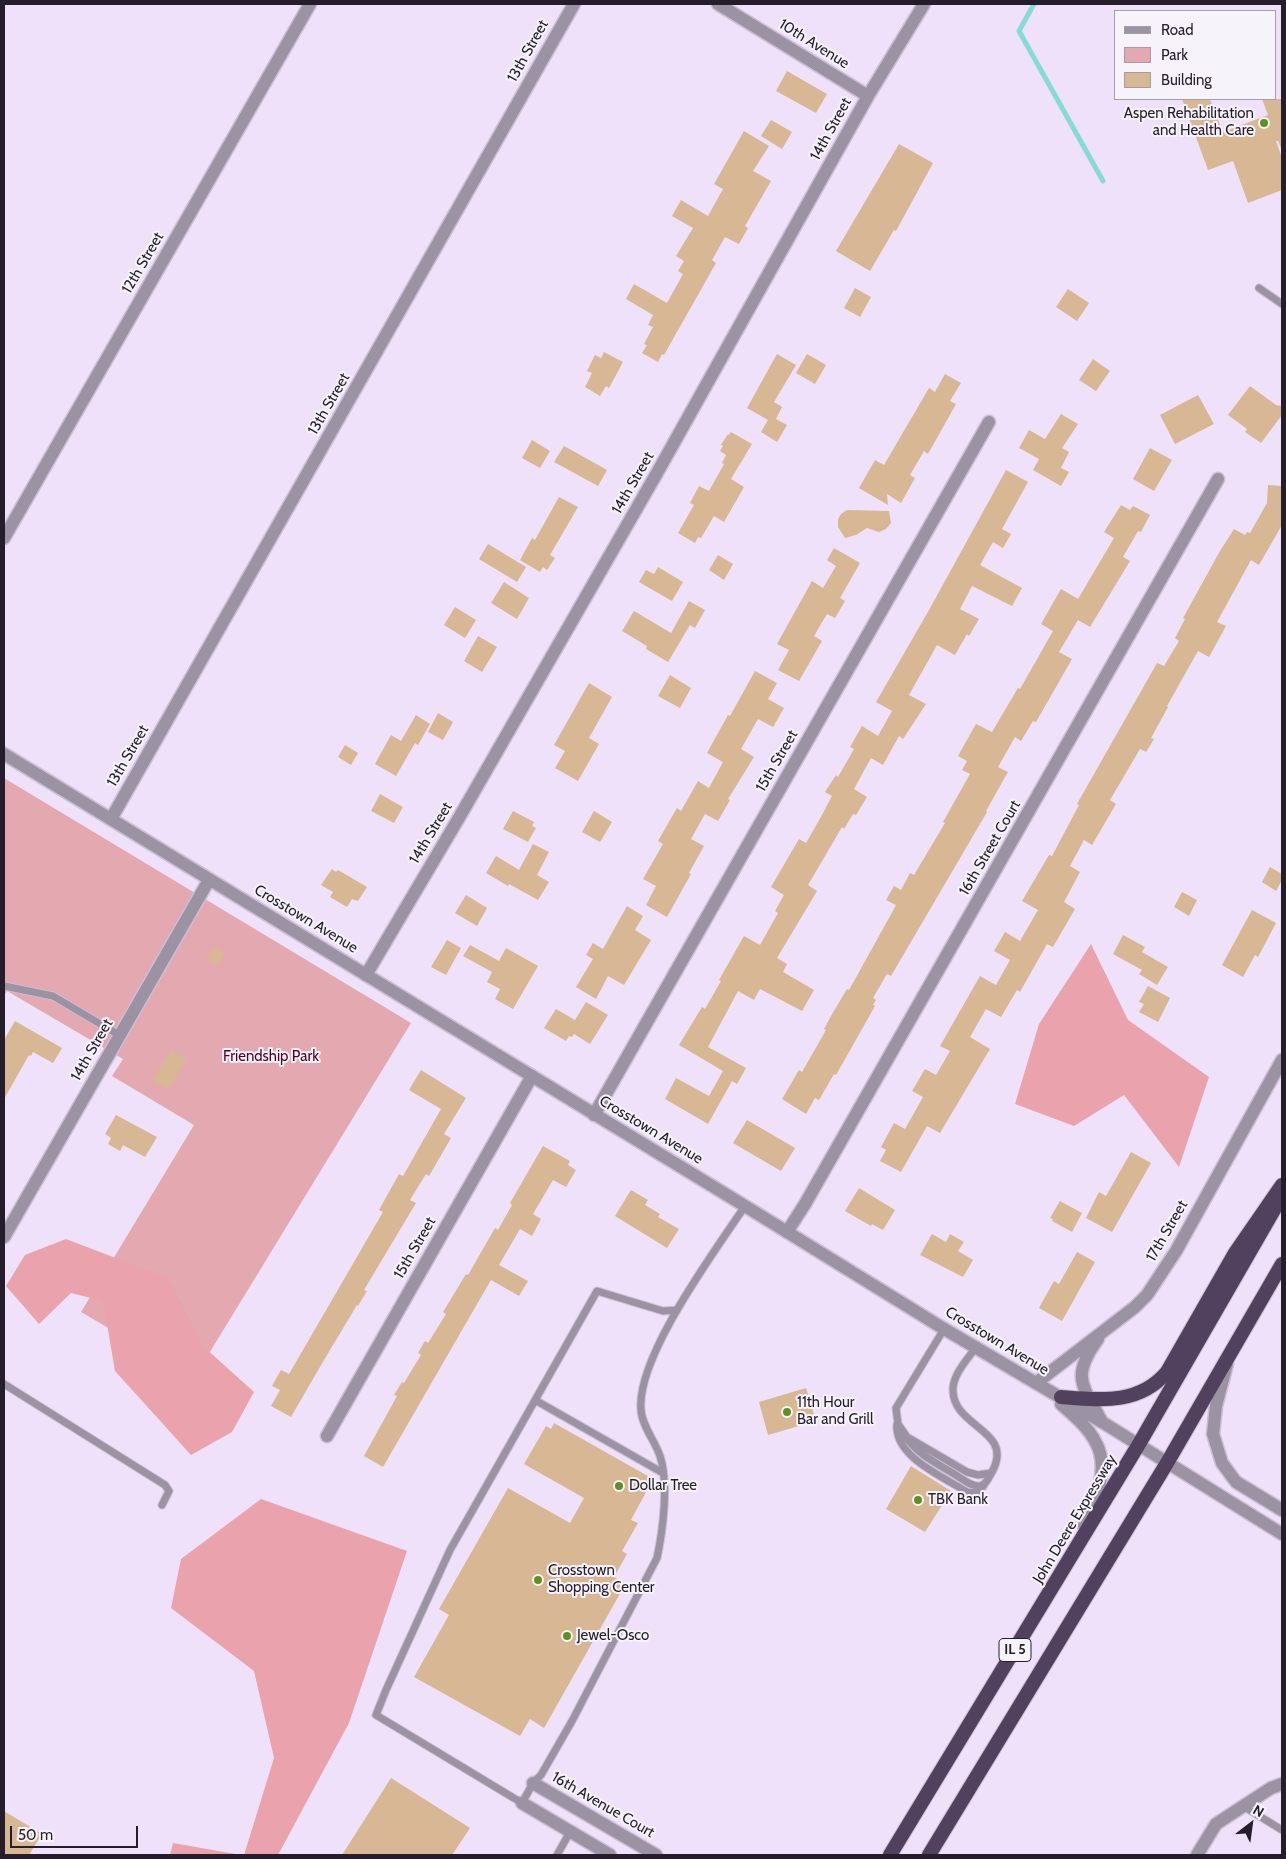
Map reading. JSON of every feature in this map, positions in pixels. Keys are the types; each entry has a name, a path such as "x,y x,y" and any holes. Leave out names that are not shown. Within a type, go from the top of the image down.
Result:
{"highway":[{"path":"1061,1398 1126,1397 1149,1389 1159,1382 1167,1372 1234,1253 1282,1185"},
{"name":"John Deere Expressway","path":"890,1855 1069,1561 1282,1196"},
{"name":"IL 5","path":"929,1855 1167,1463 1282,1264"}],"street":[{"name":"12th Street","path":"4,538 310,4"},
{"name":"13th Street","path":"111,819 574,4"},
{"name":"10th Avenue","path":"718,4 868,96"},
{"name":"14th Street","path":"366,975 465,808 647,490 868,96 924,4"},
{"name":"15th Street","path":"594,1115 989,422"},
{"name":"16th Street Court","path":"787,1232 810,1196 1218,479"},
{"name":"Crosstown Avenue","path":"4,754 944,1329 1102,1422 1282,1534"},
{"name":"14th Street","path":"4,1236 209,880"},
{"name":"17th Street","path":"1041,1385 1080,1348 1135,1307 1147,1294 1176,1251 1282,1060"},
{"name":"15th Street","path":"326,1436 532,1076"},
{"path":"1102,1422 1081,1381 1082,1370 1090,1349 1103,1332"},
{"path":"1229,1355 1214,1420 1213,1434 1217,1450 1222,1463 1236,1482 1282,1510"},
{"path":"1041,1385 1085,1427 1096,1442 1102,1469 1094,1503 1069,1561"},
{"name":"16th Avenue Court","path":"533,1783 656,1855"},
{"path":"1197,1855 1216,1824 1271,1788 1282,1784"},
{"path":"522,1803 610,1855"}],"lane":[{"path":"1259,288 1282,304"},
{"path":"4,986 53,996 120,1035"},
{"path":"678,1310 663,1311 597,1291 450,1550 376,1715 522,1803 533,1783 541,1775 572,1721 657,1558 662,1533 663,1473 660,1456 641,1413 640,1403 646,1377 678,1310 745,1206"},
{"path":"944,1329 896,1408 896,1429 903,1447 916,1461 967,1492 974,1494 979,1492 997,1463 998,1453 994,1442 987,1434 967,1419 955,1402 953,1391 958,1375 976,1347"},
{"path":"4,1384 165,1485 169,1490 162,1505"},
{"path":"535,1400 663,1473"},
{"path":"897,1418 909,1444 918,1452 968,1483 978,1486 983,1485 987,1480"},
{"path":"903,1433 967,1472 978,1475 991,1473"},
{"path":"1243,1806 1282,1830"},
{"path":"557,1855 570,1832"}],"green space":[{"name":"Friendship Park","path":"4,778 411,1023 194,1378 81,1312 194,1125 112,1076 123,1059 7,991 4,995"}],"shaded area":[{"path":"1091,944 1128,1020 1209,1077 1179,1167 1124,1095 1074,1126 1015,1104 1039,1024"},
{"path":"66,1239 168,1278 203,1346 254,1392 232,1432 191,1455 115,1371 103,1301 71,1293 39,1324 6,1286 25,1255"},
{"path":"261,1499 407,1551 349,1723 278,1855 244,1855 274,1758 254,1671 171,1608 181,1559"},
{"path":"173,1843 241,1855 170,1855"}],"building":[{"path":"787,71 827,94 816,113 776,91"},
{"name":"Aspen Rehabilitation and Health Care","path":"1282,99 1282,148 1278,141 1276,141 1282,158 1282,190 1248,203 1233,161 1208,170 1182,100 1210,100 1223,132 1268,115 1262,100"},
{"path":"771,120 792,132 782,149 761,136"},
{"path":"744,131 769,146 753,171 771,181 745,226 748,228 739,244 725,237 712,260 716,263 664,355 662,354 658,362 642,353 647,345 644,344 653,327 648,325 653,315 626,299 634,284 667,303 683,274 678,271 684,261 676,256 693,228 672,216 681,200 708,216 723,189 714,184"},
{"path":"899,144 933,163 896,231 894,230 870,271 836,251"},
{"path":"855,288 871,297 860,317 844,308"},
{"path":"1068,289 1089,303 1077,321 1056,307"},
{"path":"604,352 623,362 609,388 606,386 600,396 585,387 592,373 587,371 595,355 601,358"},
{"path":"777,354 796,365 774,402 782,407 776,419 787,425 777,442 761,432 768,420 747,408"},
{"path":"807,354 826,365 815,384 796,373"},
{"path":"1093,359 1110,371 1096,391 1079,380"},
{"path":"945,374 961,383 950,401 956,404 928,454 924,451 910,475 915,478 901,503 887,494 888,505 859,488 875,460 884,465 929,388 935,392"},
{"path":"1250,386 1276,405 1282,406 1282,415 1261,443 1245,432 1247,429 1228,415"},
{"path":"1198,395 1214,424 1175,444 1160,415"},
{"path":"1061,414 1078,424 1062,448 1069,452 1061,468 1069,472 1061,486 1033,470 1039,459 1019,448 1029,430 1045,439"},
{"path":"731,432 752,444 731,479 744,487 724,522 714,516 701,538 698,537 695,543 678,533 694,505 690,503 699,486 709,491 724,464 722,463 726,455 720,451 723,446 721,445"},
{"path":"532,440 550,451 540,468 522,458"},
{"path":"564,446 607,470 598,486 554,462"},
{"path":"1150,448 1172,460 1154,491 1133,479"},
{"path":"1006,470 1028,482 1002,529 1011,534 1003,548 993,542 980,565 1022,588 1012,606 972,586 960,609 979,619 969,636 967,634 955,655 937,645 909,695 926,704 903,739 899,736 883,765 871,758 854,789 867,797 856,815 853,814 844,829 842,827 808,885 817,891 777,958 787,964 783,972 814,990 802,1011 760,989 754,1000 738,991 708,1047 746,1068 737,1084 732,1081 708,1124 665,1099 676,1078 709,1096 723,1071 679,1045 702,1007 705,1009 744,936 760,945 778,913 775,911 784,895 771,887 799,839 806,843 822,815 832,796 825,792 836,775 838,777 854,749 850,747 862,726 878,736 892,711 876,702"},
{"path":"1268,485 1282,486 1282,525 1259,565 1251,560 1217,622 1226,626 1209,657 1198,651 1151,738 1154,739 1146,752 1140,749 1110,800 1116,804 1092,845 1084,840 1070,866 1080,872 1064,902 1075,909 1053,947 1047,944 1020,992 1017,990 1001,1017 986,1009 970,1037 990,1049 940,1133 927,1126 901,1172 880,1161 886,1150 881,1147 894,1123 905,1129 923,1097 912,1091 925,1069 936,1075 950,1051 940,1046 980,976 996,985 1010,960 994,951 1005,932 1020,941 1038,910 1022,901 1049,855 1052,856 1079,805 1077,804 1157,663 1164,666 1179,641 1175,638 1185,619 1183,618 1220,551 1234,529 1245,535 1247,532 1250,533 1267,503"},
{"path":"559,497 578,507 550,555 555,558 547,570 543,567 540,572 520,560 532,538 535,540"},
{"path":"1121,505 1130,510 1133,506 1150,515 1141,532 1138,531 1123,557 1130,561 1090,627 1078,620 1059,652 1072,659 1036,722 1033,721 1021,741 1015,737 998,767 1008,772 987,812 891,976 887,974 873,998 876,1000 873,1005 875,1006 836,1075 834,1074 819,1100 815,1098 806,1114 782,1099 799,1070 802,1072 826,1030 824,1029 831,1016 847,989 849,990 896,905 886,900 894,886 901,890 910,873 914,875 945,823 943,822 970,774 962,770 967,761 958,756 976,724 992,732 1018,688 1020,689 1053,631 1041,624 1061,589 1078,599 1114,538 1104,532"},
{"path":"847,510 889,511 891,523 886,529 879,532 867,528 856,535 845,538 838,527 838,519"},
{"path":"488,544 526,567 517,582 479,559"},
{"path":"834,548 860,563 840,598 845,601 835,618 827,614 814,636 822,641 799,681 778,670 789,650 777,644 812,581 823,588 836,566 827,560"},
{"path":"718,555 733,564 724,580 709,570"},
{"path":"658,567 683,582 672,601 639,582 646,570 654,574"},
{"path":"504,582 529,598 517,619 491,603"},
{"path":"689,601 705,610 695,628 690,625 668,662 646,649 647,646 622,631 634,611 671,633"},
{"path":"455,607 476,620 465,638 444,625"},
{"path":"478,636 497,647 482,672 464,661"},
{"path":"755,671 777,683 768,699 784,708 773,727 758,719 741,749 754,757 728,799 730,800 718,821 705,814 691,839 704,846 667,917 646,905 656,886 643,879 663,844 658,841 677,808 681,811 698,781 709,788 723,762 707,753"},
{"path":"670,675 691,688 680,708 658,696"},
{"path":"589,683 612,697 589,738 599,744 578,781 555,768 565,751 554,745"},
{"path":"438,713 453,722 443,740 428,732"},
{"path":"416,715 430,724 418,745 415,743 396,776 375,764 391,735 401,741"},
{"path":"345,745 358,753 351,765 338,757"},
{"path":"380,794 403,807 394,823 371,811"},
{"path":"513,811 534,822 532,826 536,828 528,842 503,829"},
{"path":"594,811 612,822 600,842 582,832"},
{"path":"533,844 549,852 537,875 549,882 538,900 486,873 496,856 519,870"},
{"path":"1270,867 1282,874 1282,880 1276,891 1262,882"},
{"path":"332,869 336,872 338,870 367,887 358,901 352,899 347,907 330,897 333,892 321,885"},
{"path":"1182,892 1197,900 1189,916 1174,907"},
{"path":"466,895 487,908 477,926 455,913"},
{"path":"627,906 643,916 635,930 651,940 624,985 608,976 596,999 576,987 593,959 586,955 593,943 603,949"},
{"path":"1252,910 1276,923 1258,957 1255,955 1243,977 1222,965"},
{"path":"1123,935 1145,947 1142,952 1168,967 1157,985 1139,974 1142,970 1113,954"},
{"path":"447,940 461,948 446,975 431,967"},
{"path":"470,945 499,961 506,948 538,966 513,1009 495,999 500,989 487,982 492,972 463,956"},
{"path":"214,946 225,952 217,966 206,959"},
{"path":"1148,986 1170,998 1158,1022 1139,1012 1144,1004 1139,1002"},
{"path":"586,1002 608,1015 590,1044 574,1034 572,1037 569,1036 566,1041 544,1028 556,1009 575,1020"},
{"path":"15,1021 62,1048 53,1063 33,1052 31,1056 29,1055 4,1099 4,1040"},
{"path":"171,1050 187,1059 168,1090 152,1080"},
{"path":"421,1070 466,1098 444,1134 451,1138 429,1176 426,1174 410,1200 416,1203 364,1290 367,1291 291,1417 271,1406 280,1390 272,1386 281,1370 289,1374 383,1212 379,1210 399,1174 403,1176 441,1109 409,1090"},
{"path":"116,1115 157,1137 145,1157 123,1145 120,1151 108,1144 111,1138 105,1134"},
{"path":"747,1120 795,1148 781,1171 733,1143"},
{"path":"543,1146 570,1161 568,1165 576,1170 566,1187 553,1180 533,1214 541,1219 532,1236 520,1229 499,1265 528,1281 519,1296 491,1280 383,1467 364,1456 397,1396 394,1395 402,1382 404,1383 421,1355 418,1353 425,1341 428,1343 446,1314 443,1312 466,1274 468,1275 495,1228 498,1230 512,1205 510,1203"},
{"path":"1131,1152 1151,1163 1112,1232 1086,1218 1099,1192 1106,1196"},
{"path":"859,1188 895,1210 883,1230 872,1224 871,1226 845,1211"},
{"path":"631,1190 648,1200 645,1205 660,1214 658,1217 679,1229 667,1248 615,1216"},
{"path":"1060,1201 1082,1213 1072,1232 1050,1218"},
{"path":"932,1234 946,1242 950,1234 964,1242 958,1251 973,1260 963,1277 920,1255"},
{"path":"1077,1252 1095,1262 1062,1321 1039,1308 1054,1281 1059,1284"},
{"name":"11th Hour Bar and Grill","path":"806,1388 816,1421 768,1435 759,1402"},
{"name":"Crosstown Shopping Center","path":"554,1423 653,1479 631,1520 638,1523 622,1551 627,1554 614,1577 626,1583 544,1728 530,1719 520,1736 414,1677 449,1615 439,1609 508,1488 570,1523 584,1498 524,1464 546,1426 551,1429"},
{"name":"TBK Bank","path":"911,1466 951,1491 925,1532 886,1509"},
{"path":"391,1778 470,1828 452,1855 342,1855"},
{"path":"4,1811 42,1834 29,1855 4,1855"}],"waterway":[{"path":"1034,4 1019,31 1103,181"}],"place":[{"name":"Aspen Rehabilitation and Health Care","path":"1264,123"},
{"name":"11th Hour Bar and Grill","path":"787,1412"},
{"name":"Dollar Tree","path":"619,1486"},
{"name":"TBK Bank","path":"918,1500"},
{"name":"Crosstown Shopping Center","path":"538,1580"},
{"name":"Jewel-Osco","path":"567,1636"}]}
